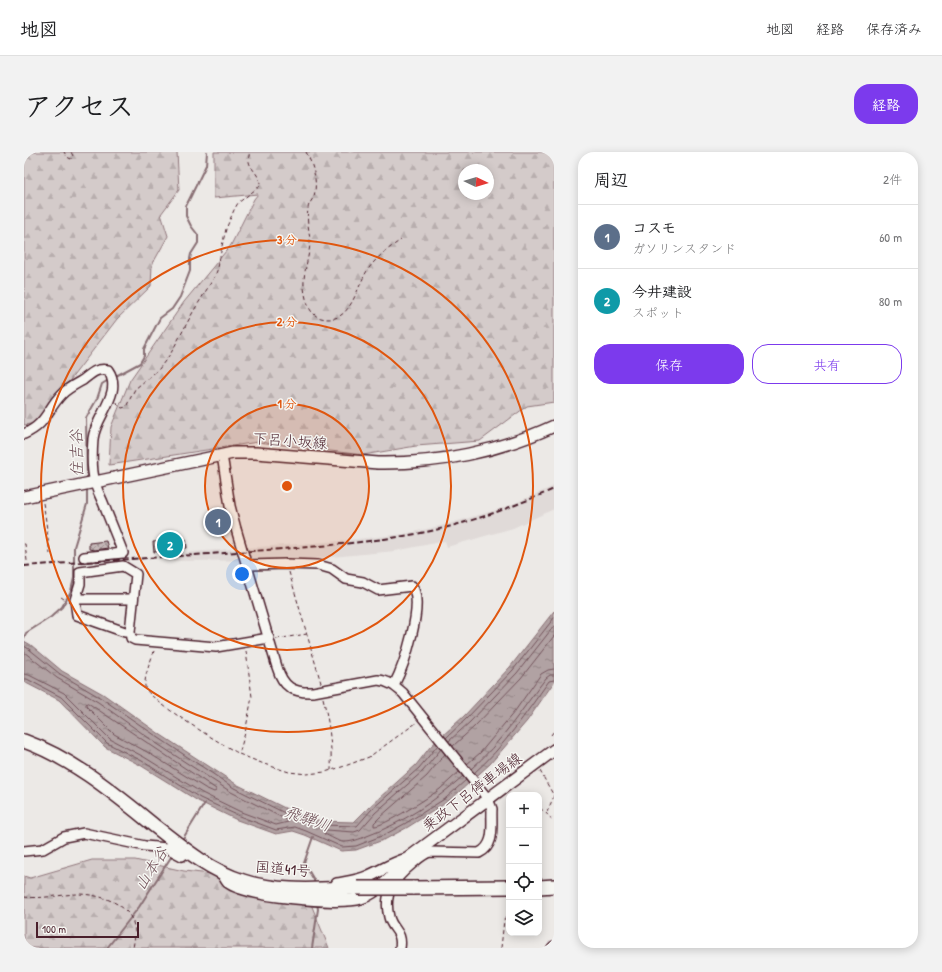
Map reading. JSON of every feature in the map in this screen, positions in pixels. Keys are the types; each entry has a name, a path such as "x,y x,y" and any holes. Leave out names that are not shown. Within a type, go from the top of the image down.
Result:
{"highway":[{"name":"国道41号","path":"24,741 68,761 103,784 201,862 223,874 244,882 266,887 316,889 506,887"},
{"path":"542,887 554,886"}],"main road":[{"name":"下呂小坂線","path":"24,497 233,453 398,463 425,462 495,448 524,439 554,426"},
{"name":"乗政下呂停車場線","path":"407,859 554,750"},
{"path":"223,874 228,882 240,888 256,892 296,898 346,901 361,898 371,893 399,869 407,859"},
{"path":"316,889 319,886 353,881 368,877 395,863 407,859"}],"street":[{"path":"24,434 33,430 45,419 61,395 68,389 98,369 108,370 111,374 113,385 112,392 96,427 93,438 93,468 94,482 123,554 84,557"},
{"path":"222,455 230,506 280,676 286,684 294,690 303,692 378,680 387,681 394,685 403,693 481,790 488,799 492,809 491,841 486,850 479,853 430,852 424,854 396,877 389,891 387,908 389,919 402,940 400,948"},
{"path":"247,565 318,565 332,569 346,579 363,582 378,590 412,586 415,590 417,603 416,616 401,671 394,685"},
{"path":"130,632 126,632 77,615 76,599 80,584 80,572 123,566 136,574 130,632 131,638 135,640 216,647 270,639"},
{"path":"76,599 133,599"},
{"path":"24,852 43,849 64,837 84,833 144,846 167,848 182,856 186,851"}],"path":[{"path":"64,152 67,157 71,159 71,152"},
{"path":"113,385 117,393 118,405 122,408 126,407 135,389 159,369 171,353 218,268 226,230 234,210 242,200 260,186 259,177 249,165 248,156 250,152"},
{"path":"306,152 311,161 316,188 308,207 307,217 310,245 304,283 306,303 310,311 317,317 324,318 333,318 343,313 352,303 368,269 384,251 401,240"},
{"path":"40,493 45,514 50,554"},
{"path":"24,544 27,561"},
{"path":"287,564 321,682 329,723 331,770"},
{"path":"270,639 307,634"},
{"path":"157,642 146,676 145,686 147,690 159,701 206,735 239,754 289,772 307,774 331,770 369,757 414,725 424,720"},
{"path":"239,754 252,697 245,643"},
{"path":"551,735 554,731"},
{"path":"535,764 540,770 554,796 547,813"},
{"path":"542,809 552,818 554,816"},
{"path":"24,897 40,898 77,894 102,897 116,903 126,911 135,927 133,948"},
{"path":"502,948 504,920 506,916"}],"shaded area":[{"path":"554,486 554,509 513,528 447,547 445,541 395,551 300,560 166,561 165,554 339,541 404,534 444,525 506,507"}],"green space":[{"path":"24,152 177,152 179,190 161,214 168,236 152,265 151,286 117,319 37,423 24,425"},
{"path":"214,152 554,152 554,402 527,406 480,441 416,446 363,455 258,442 109,465 111,427 130,380 184,302 231,245 258,194 214,198"},
{"path":"92,860 135,860 184,871 219,875 306,892 329,948 24,948 24,876 30,878"}],"water":[{"name":"飛騨川","path":"554,611 554,682 527,721 490,764 449,801 386,839 356,850 341,851 293,831 276,834 237,820 198,801 140,765 105,747 59,700 24,682 24,641 62,671 103,694 161,735 236,784 297,814 321,821 354,822 416,765 430,747 464,716 510,667"}],"building":[{"path":"186,539 187,548 154,552 153,542"},
{"path":"106,541 108,548 94,550 89,549 89,543"}],"waterway":[{"name":"住吉谷","path":"114,377 140,363 144,356 144,349 160,318 172,309 180,297 190,271 191,254 198,243 198,235 186,216 186,206 206,165 207,152"},
{"name":"住吉谷","path":"87,480 86,418 97,399 102,384 110,379"},
{"name":"住吉谷","path":"24,638 26,633 51,617 62,607 71,591 74,578 74,547 87,504 87,487"},
{"name":"山本谷","path":"182,840 205,803"},
{"name":"飛騨川","path":"313,837 304,863 314,880 315,885"},
{"name":"山本谷","path":"107,948 139,907 173,854"},
{"path":"312,948 318,909 317,904"}],"railway":[{"path":"24,566 301,548 383,539 423,533 462,523 518,504 554,489"}],"place":[{"name":"コスモ","path":"218,522"},
{"name":"今井建設","path":"170,545"}]}
